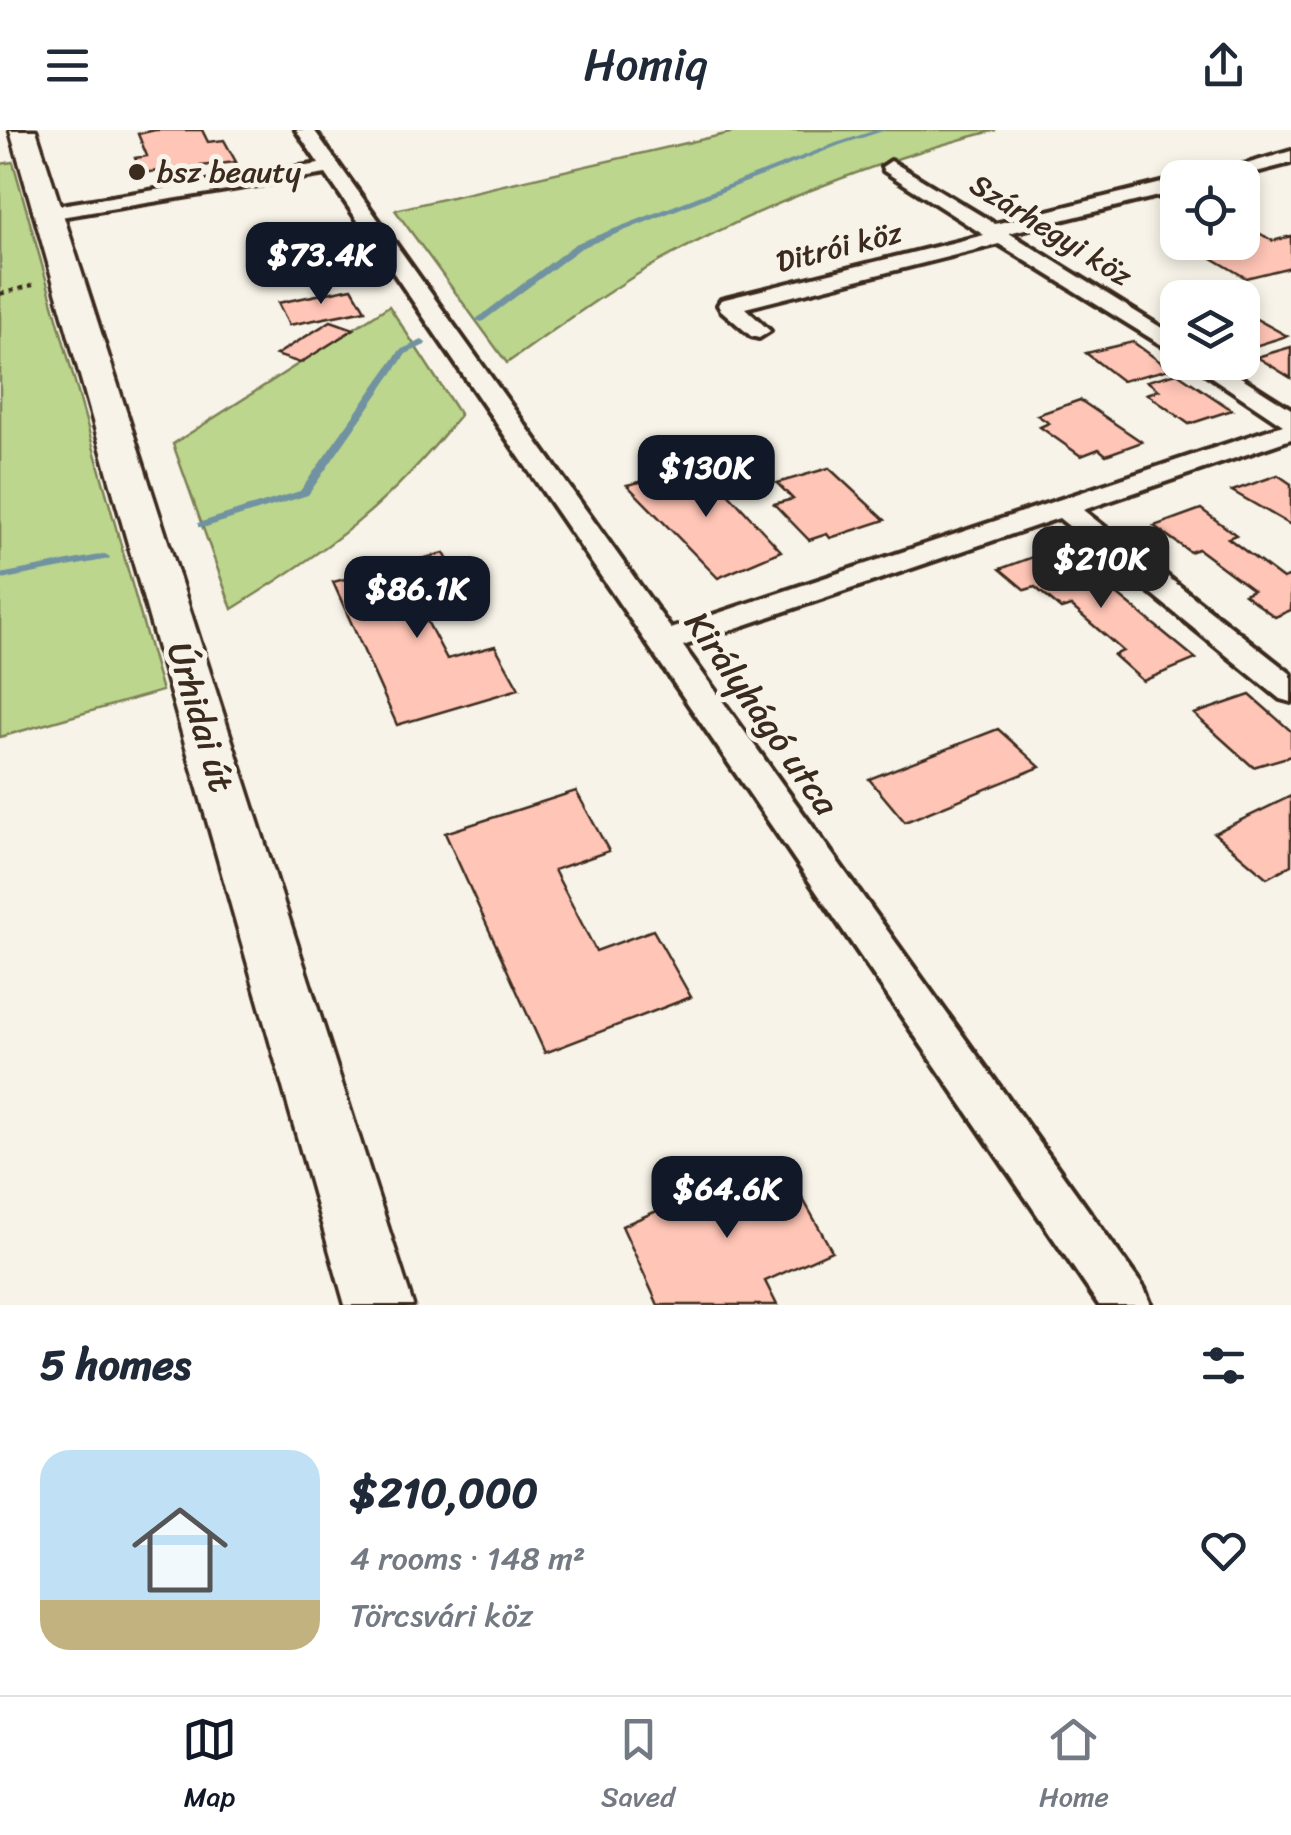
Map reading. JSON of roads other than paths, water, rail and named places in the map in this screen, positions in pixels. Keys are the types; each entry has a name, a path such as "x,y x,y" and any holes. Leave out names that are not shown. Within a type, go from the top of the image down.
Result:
{"main road":[{"name":"Úrhidai út","path":"22,130 379,1305"}],"street":[{"name":"Királyhágó utca","path":"304,130 1128,1305"},
{"path":"1260,165 1291,157"},
{"name":"Szárhegyi köz","path":"890,167 1160,337"},
{"path":"50,220 331,168"},
{"path":"997,234 1160,190"},
{"name":"Ditrói köz","path":"759,330 729,305 997,234"},
{"path":"1228,380 1291,420"},
{"path":"663,642 1291,431"},
{"path":"1063,508 1291,691"}],"waterway":[{"path":"479,320 578,246 883,130"},
{"path":"202,525 304,493 403,352 422,343"},
{"path":"0,577 105,557"}],"place":[{"name":"bsz beauty","path":"137,172"}]}
